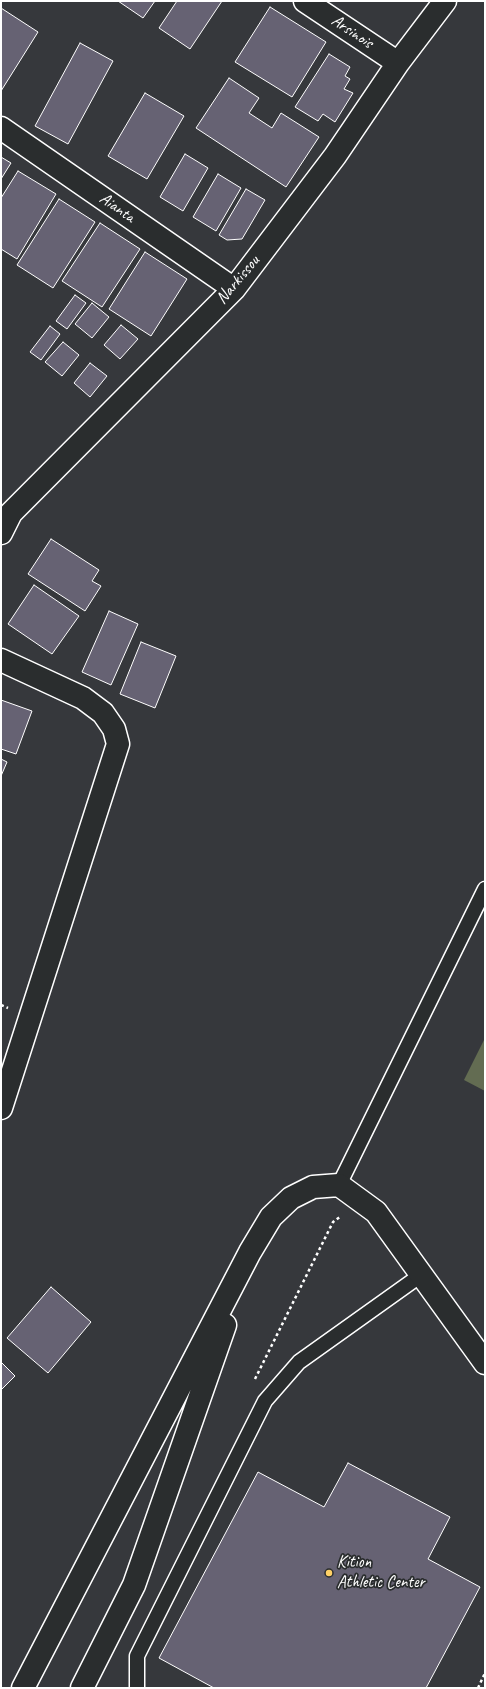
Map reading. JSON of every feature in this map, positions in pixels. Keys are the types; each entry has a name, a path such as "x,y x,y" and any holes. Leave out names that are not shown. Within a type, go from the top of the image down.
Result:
{"street":[{"name":"Arsinois","path":"305,1 398,63"},
{"name":"Narkissou","path":"1,533 6,509 234,289 335,156 398,63 445,1"},
{"name":"Aianta","path":"1,128 234,289"},
{"path":"1,660 83,698 103,713 114,729 118,744 1,1108"},
{"path":"23,1688 250,1252 271,1217 290,1198 313,1187 339,1185 376,1212 485,1363"},
{"path":"82,1688 134,1585 250,1252"}],"lane":[{"path":"339,1185 485,889"},
{"path":"137,1688 137,1656 265,1401 299,1362 421,1275"}],"path":[{"path":"478,1688 485,1673"}],"green space":[{"path":"485,1038 485,1091 464,1080"}],"building":[{"path":"118,1 155,1 143,18"},
{"path":"177,1 222,1 190,49 159,28"},
{"path":"270,7 326,42 292,97 235,62"},
{"path":"1,8 38,32 1,91"},
{"path":"80,43 113,61 68,144 35,126"},
{"path":"329,54 350,67 345,76 350,79 344,89 353,93 335,122 323,114 318,121 295,107"},
{"path":"229,78 259,98 249,113 272,128 281,113 319,137 286,187 196,128"},
{"path":"145,93 184,116 147,179 108,156"},
{"path":"185,154 208,168 183,211 160,197"},
{"path":"1,157 11,163 1,179"},
{"path":"18,171 56,194 17,259 1,249 1,198"},
{"path":"218,174 241,188 216,231 193,217"},
{"path":"246,189 265,200 242,239 227,240 219,235"},
{"path":"59,199 95,222 53,288 17,265"},
{"path":"100,223 140,249 102,307 62,281"},
{"path":"145,252 187,279 151,336 109,309"},
{"path":"75,295 86,303 67,329 56,321"},
{"path":"92,303 109,317 92,338 75,324"},
{"path":"121,325 138,339 120,359 104,345"},
{"path":"50,326 60,334 41,360 30,352"},
{"path":"63,342 79,355 62,376 45,362"},
{"path":"90,363 107,376 90,397 74,383"},
{"path":"51,539 99,570 92,581 101,586 85,611 28,574"},
{"path":"34,585 79,616 52,654 8,624"},
{"path":"109,611 138,624 111,685 82,672"},
{"path":"141,642 176,656 155,708 120,694"},
{"path":"1,700 32,711 16,754 1,749"},
{"path":"1,759 7,762 1,776"},
{"path":"51,1287 91,1322 48,1373 7,1338"},
{"path":"1,1362 15,1376 1,1390"},
{"name":"Kition Athletic Center","path":"348,1463 450,1517 428,1559 480,1587 426,1688 214,1688 159,1658 258,1472 324,1507"}],"place":[{"name":"Kition Athletic Center","path":"329,1573"}]}
